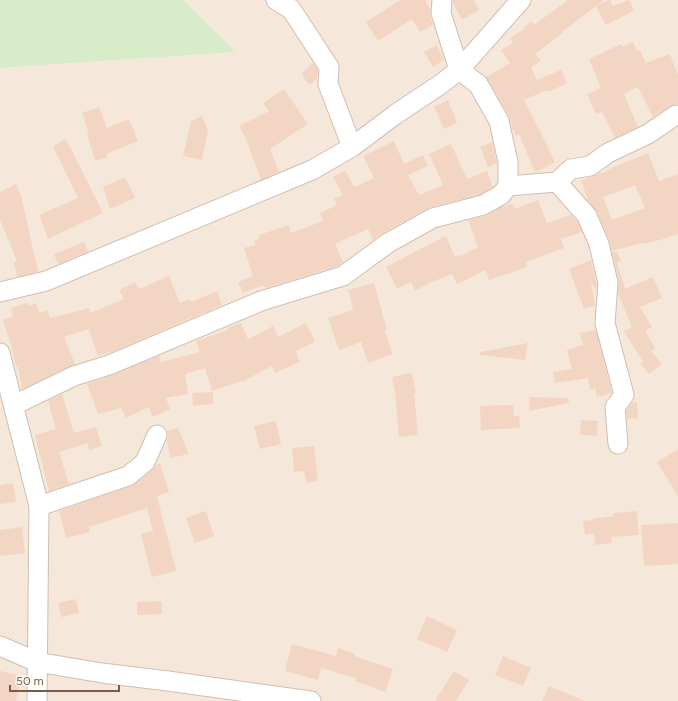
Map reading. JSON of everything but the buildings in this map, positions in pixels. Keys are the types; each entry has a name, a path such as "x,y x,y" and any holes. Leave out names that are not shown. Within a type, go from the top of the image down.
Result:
{"street":[{"path":"276,0 291,9 329,67 328,84 352,147"},
{"path":"14,405 74,376 109,365 261,301 343,276 388,243 433,218 483,205 501,194 508,186 508,162 499,121 478,84 459,70 441,13 442,0"},
{"path":"0,292 46,281 312,170 352,147 459,70 521,0"},
{"path":"508,186 557,182 571,169 590,166 608,153 648,134 676,115"},
{"path":"557,182 587,216 598,244 608,283 605,323 624,395 615,407 618,444"},
{"path":"0,353 39,506 37,701"},
{"path":"39,506 128,476 145,462 157,436"},
{"path":"0,646 37,662 102,673 311,701"}],"shaded area":[{"path":"183,0 678,0 678,701 0,701 0,68 236,52"}],"green space":[{"path":"0,0 183,0 236,52 0,68"}]}
